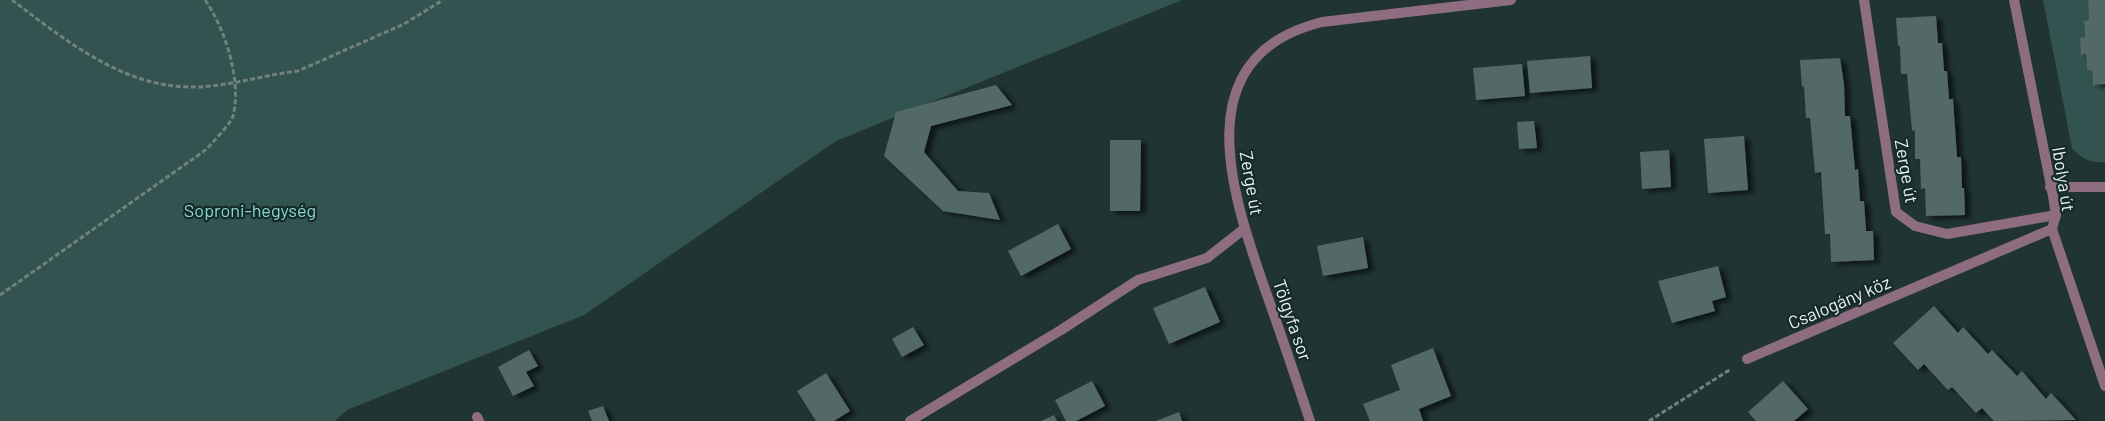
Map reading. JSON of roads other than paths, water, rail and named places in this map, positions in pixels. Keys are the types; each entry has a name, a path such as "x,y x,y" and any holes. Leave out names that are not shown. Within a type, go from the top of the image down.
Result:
{"street":[{"name":"Zerge út","path":"910,421 1061,330 1138,280 1207,258 1244,229 1233,182 1228,135 1231,109 1248,67 1279,38 1298,28 1322,22 1511,0"},
{"name":"Zerge út","path":"1864,0 1896,212 1915,226 1947,234 2056,215"},
{"name":"Ibolya út","path":"2014,0 2056,215 2052,229 2105,386"},
{"path":"2050,187 2105,187"},
{"name":"Tölgyfa sor","path":"1244,229 1310,421"},
{"name":"Csalogány köz","path":"1747,359 2052,229"}],"park label":[{"name":"Soproni-hegység","path":"250,210"}]}
